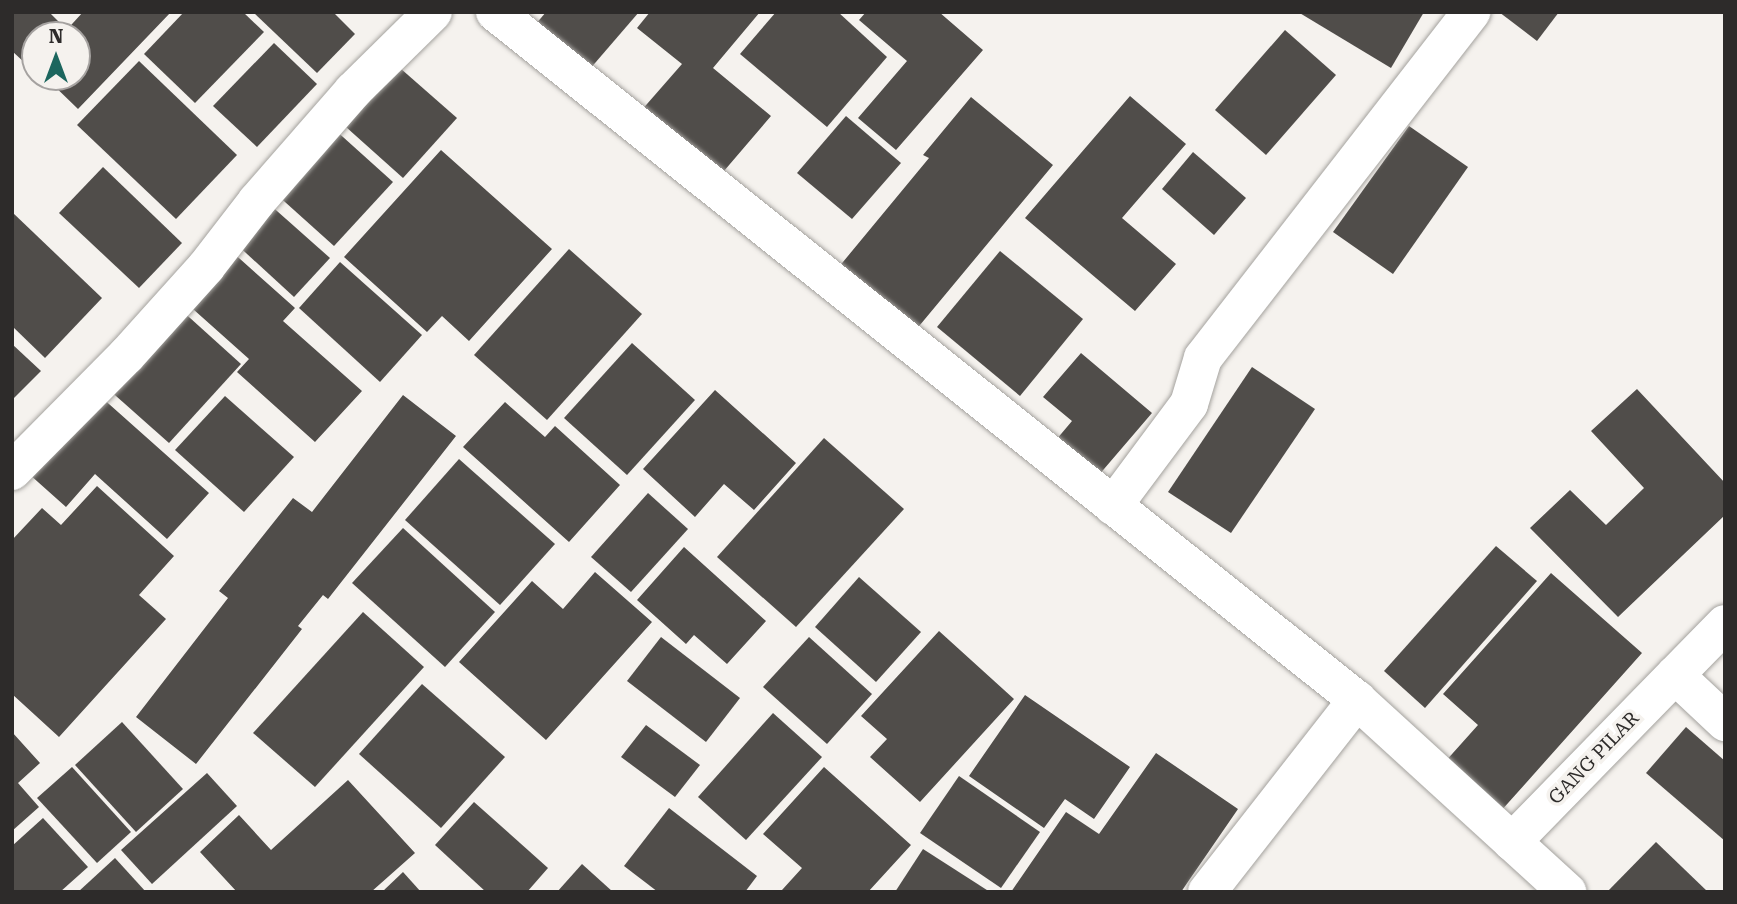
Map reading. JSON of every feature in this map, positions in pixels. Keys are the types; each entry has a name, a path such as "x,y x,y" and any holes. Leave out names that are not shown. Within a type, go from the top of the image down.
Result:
{"street":[{"path":"12,471 126,356 206,267 257,201 353,91 433,12"},
{"path":"495,12 1357,700 1512,842 1546,885"},
{"path":"1113,506 1189,404 1203,358 1471,12"},
{"name":"GANG PILAR","path":"1512,842 1725,624"},
{"path":"1675,675 1725,722"},
{"path":"1207,892 1357,700"}],"building":[{"path":"12,12 49,12 58,21 21,21 21,59 12,51"},
{"path":"83,12 171,12 78,109 59,91 91,91 91,21 75,21"},
{"path":"184,12 243,12 264,32 195,103 144,54"},
{"path":"253,12 333,12 355,34 317,73"},
{"path":"546,12 639,12 583,77 530,31"},
{"path":"650,12 760,12 713,68 771,116 718,178 640,112 682,64 637,28"},
{"path":"776,12 838,12 887,57 827,127 740,54"},
{"path":"866,12 939,12 983,50 896,150 858,118 907,61 859,20"},
{"path":"1298,12 1424,12 1391,68"},
{"path":"1499,12 1559,12 1537,41"},
{"path":"1285,30 1336,75 1266,155 1215,110"},
{"path":"274,43 317,84 257,147 213,106"},
{"path":"139,61 237,155 176,219 77,125"},
{"path":"400,68 457,118 403,178 346,127"},
{"path":"1130,96 1186,144 1122,218 1176,264 1135,311 1025,218"},
{"path":"971,97 1053,165 915,331 838,268 929,158 923,155"},
{"path":"846,116 901,163 852,219 797,173"},
{"path":"1409,126 1468,167 1393,274 1333,232"},
{"path":"333,128 393,182 334,246 275,193"},
{"path":"441,150 552,249 469,341 442,316 427,332 344,257"},
{"path":"1193,152 1246,198 1214,235 1162,189"},
{"path":"103,167 182,243 139,288 59,213"},
{"path":"268,203 330,258 294,297 234,242"},
{"path":"12,212 102,298 45,358 12,326"},
{"path":"569,249 642,314 547,420 474,355"},
{"path":"230,250 295,308 283,321 362,391 315,442 237,372 249,359 184,301"},
{"path":"1000,251 1083,319 1020,396 937,327"},
{"path":"340,262 422,335 380,382 299,308"},
{"path":"179,308 241,364 169,443 107,388"},
{"path":"632,343 695,400 627,475 564,418"},
{"path":"12,344 41,371 12,400"},
{"path":"1081,353 1152,413 1098,476 1056,440 1072,421 1043,397"},
{"path":"1252,367 1315,409 1231,533 1168,492"},
{"path":"1637,389 1725,483 1725,515 1618,617 1530,528 1570,490 1606,525 1644,488 1591,431"},
{"path":"715,390 796,463 754,510 724,484 695,517 643,469"},
{"path":"403,395 456,436 328,599 323,595 298,626 302,629 196,764 136,717 228,598 219,591 293,498 312,512"},
{"path":"100,396 209,493 167,539 95,474 66,507 29,474"},
{"path":"225,396 294,457 244,512 175,450"},
{"path":"505,402 545,437 555,426 620,485 569,542 463,447"},
{"path":"824,438 904,509 796,627 717,557"},
{"path":"459,459 555,544 500,605 405,520"},
{"path":"97,486 174,556 139,595 166,619 59,737 12,694 12,540 42,508 61,525"},
{"path":"648,493 688,529 631,592 591,557"},
{"path":"403,528 495,612 445,667 352,583"},
{"path":"1496,546 1537,581 1425,708 1384,671"},
{"path":"684,547 766,621 727,664 694,635 686,644 637,600"},
{"path":"595,572 652,622 546,740 459,662 532,581 563,609"},
{"path":"1551,573 1642,653 1500,812 1444,763 1478,725 1443,694"},
{"path":"859,577 921,632 876,682 815,627"},
{"path":"363,612 424,667 315,787 253,733"},
{"path":"939,631 1014,699 920,802 870,757 887,739 861,716"},
{"path":"661,637 740,698 706,742 627,681"},
{"path":"809,637 872,694 827,744 763,687"},
{"path":"422,684 505,757 441,828 359,754"},
{"path":"1025,695 1130,767 1094,819 1065,799 1044,828 969,776"},
{"path":"773,713 822,757 746,840 698,797"},
{"path":"122,722 183,789 136,832 75,765"},
{"path":"646,725 700,765 675,797 621,757"},
{"path":"1686,727 1725,761 1725,841 1646,773"},
{"path":"12,732 40,763 18,783 39,807 12,831"},
{"path":"1156,753 1238,809 1181,892 1011,892 1066,812 1099,834"},
{"path":"72,767 131,832 97,863 37,798"},
{"path":"824,767 911,845 868,892 782,890 802,868 763,834"},
{"path":"207,773 237,806 152,884 121,850"},
{"path":"959,776 1040,832 1001,888 920,833"},
{"path":"348,780 415,853 371,892 237,892 200,852 239,815 271,850"},
{"path":"474,802 548,868 527,892 486,892 435,845"},
{"path":"669,808 757,876 745,892 658,892 624,866"},
{"path":"43,818 88,867 60,892 12,892 12,846"},
{"path":"1656,842 1708,892 1607,892"},
{"path":"923,849 990,892 895,892"},
{"path":"115,858 146,892 78,892"},
{"path":"582,864 613,892 557,892"},
{"path":"403,872 421,892 382,892"}]}
